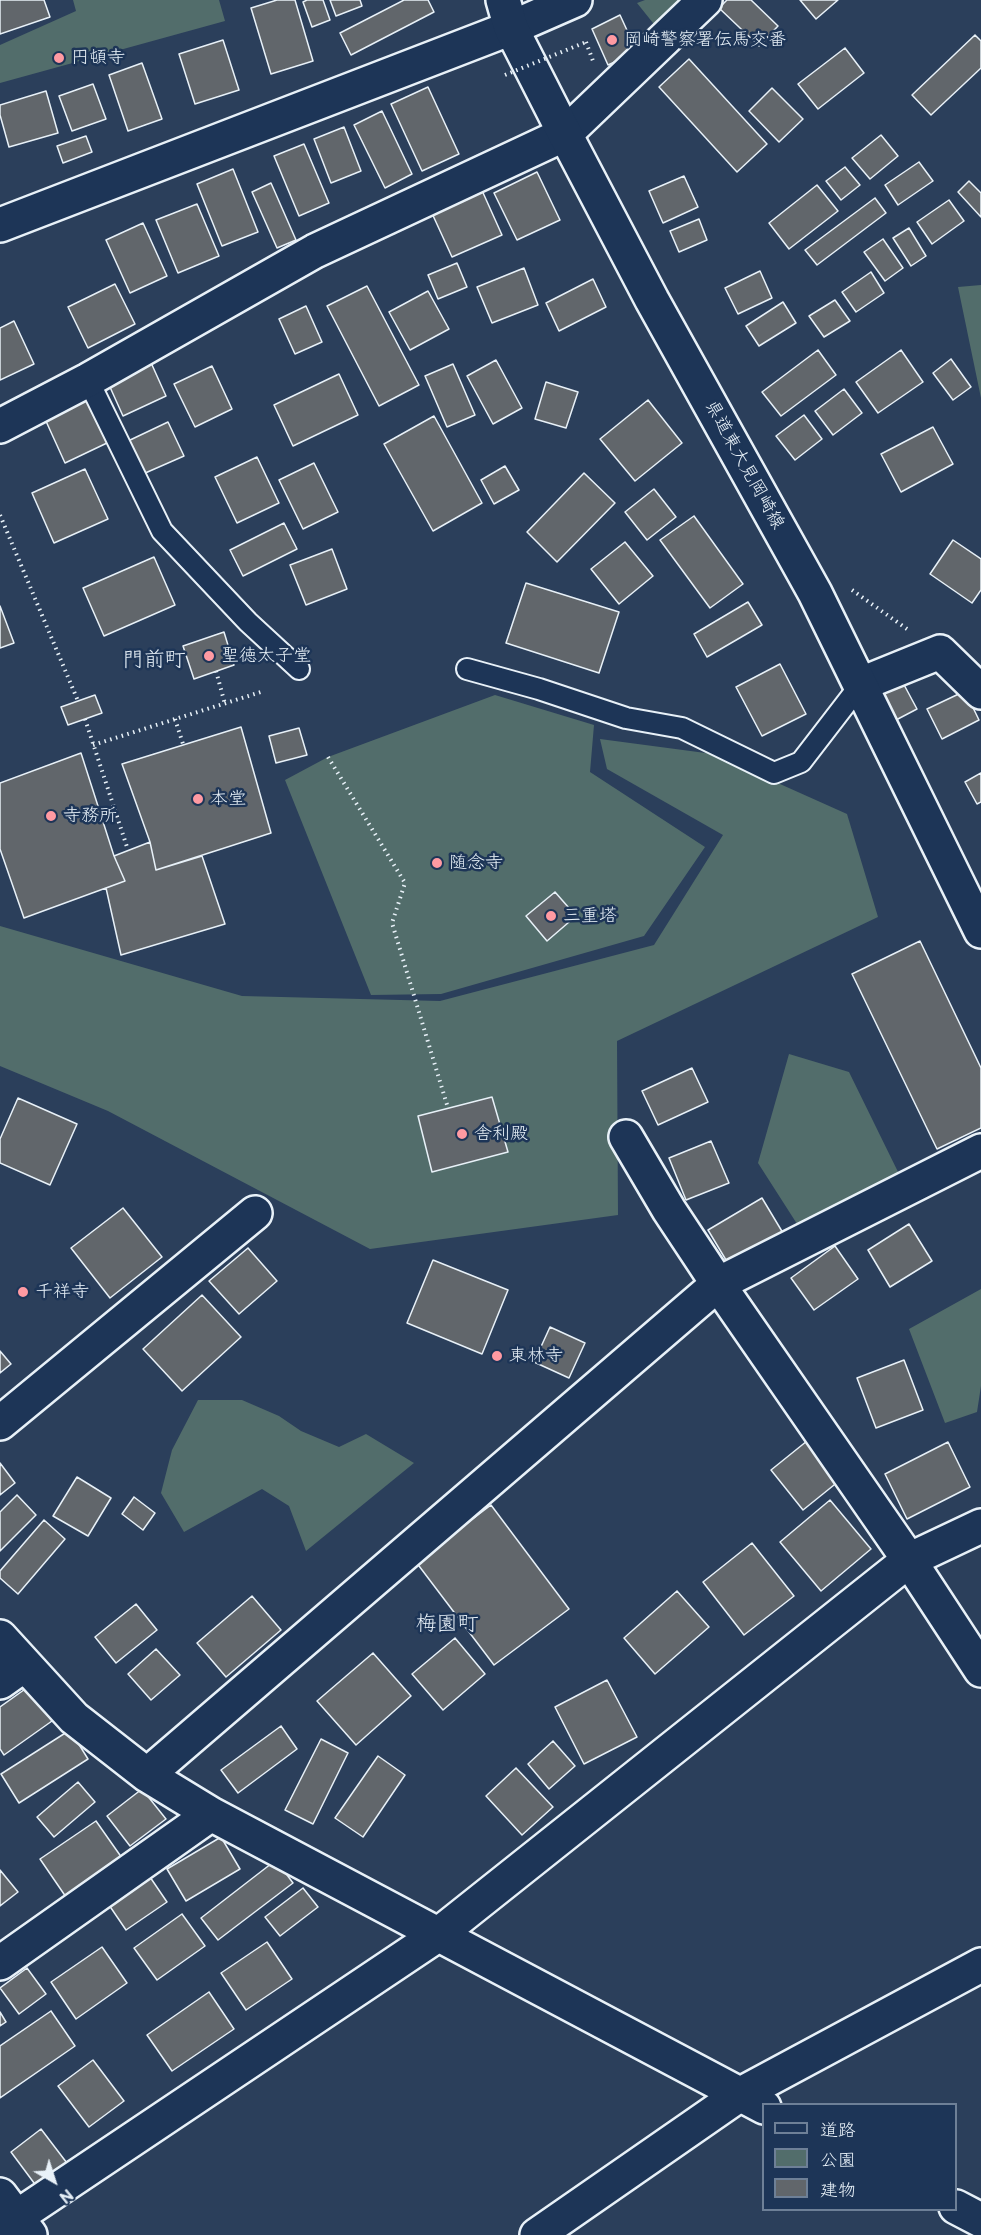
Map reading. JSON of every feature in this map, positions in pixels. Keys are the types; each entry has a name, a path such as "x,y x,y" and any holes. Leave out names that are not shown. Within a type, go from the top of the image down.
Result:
{"street":[{"path":"0,225 507,14 575,0"},
{"path":"0,426 88,380 315,250 565,134 705,0"},
{"name":"県道東大見岡崎線","path":"507,14 565,134 652,300 815,593 981,932"},
{"path":"861,684 940,652 981,692"},
{"path":"626,1137 669,1210 718,1284 909,1560 981,1670"},
{"path":"147,1775 718,1284 981,1151"},
{"path":"0,1423 255,1214"},
{"path":"11,2218 439,1934 909,1560 981,1526"},
{"path":"0,1637 12,1673 147,1775 211,1814 751,2101"},
{"path":"0,1963 211,1814"},
{"path":"537,2235 751,2101 981,1965"},
{"path":"957,2208 981,2220"}],"lane":[{"path":"88,380 162,531 248,622 299,669"},
{"path":"467,669 626,717 682,728 774,773 801,762 861,684"}],"path":[{"path":"505,75 586,42"},
{"path":"0,515 78,701"},
{"path":"853,590 940,652"},
{"path":"216,671 225,704"},
{"path":"93,745 261,692"},
{"path":"85,719 128,850"},
{"path":"174,719 183,744"},
{"path":"328,757 405,883 392,923 448,1108"}],"green space":[{"name":"円頓寺","path":"73,0 219,0 225,21 0,83 0,45 76,11"},
{"path":"645,0 691,0 661,33 637,3"},
{"path":"981,285 981,398 958,287"},
{"path":"495,695 594,725 590,772 705,847 644,936 441,994 371,995 285,780 328,757"},
{"path":"600,739 713,754 847,814 878,917 617,1041 618,1215 370,1249 108,1111 0,1066 0,926 242,996 440,1001 654,945 723,835 607,769"},
{"path":"789,1054 849,1072 901,1178 799,1227 758,1163"},
{"path":"981,1289 981,1386 977,1412 945,1423 909,1329"},
{"path":"198,1400 242,1400 279,1416 301,1431 339,1447 366,1434 414,1463 306,1551 289,1506 262,1489 184,1532 161,1493 172,1450"}],"building":[{"path":"0,0 44,0 50,17 0,34"},
{"path":"277,0 295,0 313,61 271,74 251,8"},
{"path":"323,0 330,20 312,27 303,2"},
{"path":"330,0 360,0 362,6 336,16"},
{"path":"404,0 428,0 434,12 351,55 340,33"},
{"path":"727,0 751,0 778,26 759,46 719,8"},
{"path":"800,0 838,0 816,19"},
{"path":"620,15 637,52 608,65 592,29"},
{"path":"975,35 981,41 981,68 931,115 912,95"},
{"path":"223,40 239,90 195,104 179,54"},
{"path":"845,48 864,73 818,109 798,84"},
{"path":"689,59 767,144 737,172 659,87"},
{"path":"142,63 162,119 128,131 109,75"},
{"path":"93,84 106,119 72,131 59,96"},
{"path":"428,87 459,154 422,171 391,104"},
{"path":"772,88 803,119 779,142 749,111"},
{"path":"46,91 58,133 9,147 0,115 0,105"},
{"path":"382,111 412,174 385,188 354,125"},
{"path":"344,127 361,171 331,183 314,139"},
{"path":"881,135 898,156 870,179 852,158"},
{"path":"86,136 92,152 63,163 57,146"},
{"path":"304,144 329,203 299,216 274,156"},
{"path":"919,162 933,181 898,205 885,185"},
{"path":"845,167 860,185 841,200 826,181"},
{"path":"233,169 258,232 222,246 197,184"},
{"path":"537,172 560,220 517,240 494,193"},
{"path":"684,176 698,207 663,223 649,191"},
{"path":"969,181 981,193 981,217 958,192"},
{"path":"271,183 296,240 277,248 252,192"},
{"path":"817,185 838,211 789,249 769,223"},
{"path":"480,186 502,235 452,257 430,209"},
{"path":"875,198 886,213 817,265 805,250"},
{"path":"949,200 964,221 932,244 917,222"},
{"path":"197,204 219,256 178,273 156,220"},
{"path":"699,219 707,240 679,252 670,231"},
{"path":"143,223 167,276 130,293 106,240"},
{"path":"909,228 926,256 911,266 893,238"},
{"path":"883,239 903,268 885,281 864,252"},
{"path":"457,263 467,287 438,299 428,275"},
{"path":"524,268 538,305 492,323 477,287"},
{"path":"760,271 772,298 738,314 725,288"},
{"path":"871,272 884,293 856,312 842,292"},
{"path":"593,279 606,307 559,331 546,303"},
{"path":"115,284 135,324 88,348 68,307"},
{"path":"367,286 419,385 379,406 327,306"},
{"path":"428,291 449,329 410,350 389,312"},
{"path":"835,300 850,321 824,337 809,316"},
{"path":"783,302 796,323 759,346 746,326"},
{"path":"306,306 322,342 295,354 279,319"},
{"path":"14,321 34,364 0,380 0,328"},
{"path":"818,350 836,375 781,416 762,392"},
{"path":"901,350 923,382 878,413 856,382"},
{"path":"148,356 166,396 123,416 105,376"},
{"path":"951,359 971,387 953,400 933,373"},
{"path":"496,360 522,408 493,424 467,376"},
{"path":"453,364 475,415 447,427 425,376"},
{"path":"212,366 232,409 195,427 174,384"},
{"path":"339,374 358,415 293,446 274,405"},
{"path":"546,382 578,392 566,428 535,419"},
{"path":"844,389 862,413 833,435 815,411"},
{"path":"86,399 107,443 65,463 45,419"},
{"path":"648,400 682,443 635,481 600,439"},
{"path":"804,415 822,439 795,460 776,436"},
{"path":"434,416 482,503 433,531 384,444"},
{"path":"168,422 184,456 143,474 128,441"},
{"path":"933,427 953,464 901,492 881,454"},
{"path":"257,457 279,503 237,523 215,477"},
{"path":"314,463 338,512 303,529 279,480"},
{"path":"505,466 519,490 494,504 481,480"},
{"path":"85,469 108,519 54,543 32,493"},
{"path":"584,473 615,503 557,562 527,532"},
{"path":"654,489 676,517 647,540 625,512"},
{"path":"694,516 743,584 710,608 660,540"},
{"path":"284,523 297,549 243,576 230,550"},
{"path":"953,540 981,559 981,590 972,603 930,574"},
{"path":"625,542 653,576 619,604 591,569"},
{"path":"332,549 347,589 306,605 290,565"},
{"path":"154,557 175,605 104,636 83,588"},
{"path":"526,583 619,612 599,673 506,643"},
{"path":"748,602 762,625 707,657 694,634"},
{"path":"0,606 14,643 0,648"},
{"name":"聖徳太子堂","path":"224,632 234,665 194,679 183,646"},
{"path":"780,664 806,714 762,736 736,687"},
{"path":"902,681 917,709 896,720 881,692"},
{"path":"965,691 979,720 942,739 927,709"},
{"path":"95,695 102,713 68,725 61,707"},
{"name":"本堂","path":"241,727 271,833 156,870 150,842 122,764"},
{"path":"299,728 307,755 276,763 269,736"},
{"name":"寺務所","path":"81,753 114,856 125,881 24,918 0,849 0,783"},
{"path":"981,773 981,802 977,804 965,782"},
{"path":"150,842 156,870 202,856 225,924 121,955 106,888 125,881 114,856"},
{"name":"三重塔","path":"555,892 576,916 547,941 526,916"},
{"path":"920,941 981,1068 981,1128 937,1149 852,974"},
{"path":"692,1068 708,1102 658,1125 642,1091"},
{"name":"舎利殿","path":"492,1097 508,1152 432,1172 418,1116"},
{"path":"18,1098 77,1124 50,1185 0,1163 0,1139"},
{"path":"711,1141 729,1183 686,1200 669,1158"},
{"path":"762,1198 783,1233 729,1265 708,1230"},
{"path":"123,1208 162,1257 110,1298 71,1248"},
{"path":"909,1224 932,1261 890,1287 868,1250"},
{"path":"835,1246 858,1279 814,1310 791,1278"},
{"path":"248,1248 277,1281 239,1314 209,1281"},
{"path":"433,1260 508,1290 482,1354 407,1323"},
{"path":"202,1295 241,1337 182,1391 143,1349"},
{"path":"550,1327 585,1343 569,1378 534,1362"},
{"path":"0,1351 11,1364 0,1373"},
{"path":"904,1360 923,1410 876,1428 857,1378"},
{"path":"807,1441 839,1481 803,1510 771,1470"},
{"path":"948,1442 970,1487 907,1519 885,1474"},
{"path":"0,1463 15,1483 0,1495"},
{"path":"77,1477 111,1498 88,1536 53,1516"},
{"path":"17,1495 36,1515 0,1551 0,1512"},
{"path":"134,1497 155,1513 143,1530 122,1514"},
{"path":"830,1500 871,1549 821,1591 780,1542"},
{"path":"491,1505 569,1609 494,1665 416,1562"},
{"path":"44,1520 65,1539 18,1594 0,1578 0,1571"},
{"path":"752,1543 794,1596 744,1635 703,1582"},
{"path":"677,1591 709,1627 655,1674 624,1638"},
{"path":"252,1596 281,1630 226,1677 197,1643"},
{"path":"136,1604 157,1630 116,1663 95,1637"},
{"path":"455,1638 485,1674 443,1710 412,1674"},
{"path":"156,1649 180,1675 151,1700 128,1674"},
{"path":"373,1653 411,1696 356,1745 317,1701"},
{"path":"607,1680 637,1737 584,1764 555,1707"},
{"path":"28,1687 52,1721 4,1755 0,1749 0,1707"},
{"path":"281,1726 297,1749 238,1793 221,1770"},
{"path":"70,1730 88,1759 19,1803 1,1774"},
{"path":"321,1739 348,1753 313,1824 285,1810"},
{"path":"553,1741 575,1766 549,1789 528,1764"},
{"path":"378,1756 405,1775 363,1837 335,1818"},
{"path":"516,1768 553,1807 522,1835 486,1796"},
{"path":"78,1782 95,1802 54,1837 37,1817"},
{"path":"142,1789 166,1819 130,1846 107,1816"},
{"path":"96,1821 122,1858 66,1897 40,1859"},
{"path":"221,1837 240,1869 186,1901 167,1869"},
{"path":"276,1860 293,1883 218,1940 201,1918"},
{"path":"0,1870 18,1892 0,1906"},
{"path":"150,1877 167,1902 126,1930 109,1905"},
{"path":"303,1888 318,1907 280,1936 265,1917"},
{"path":"182,1914 205,1946 157,1980 134,1948"},
{"path":"267,1942 292,1979 246,2010 221,1973"},
{"path":"102,1947 127,1983 76,2019 51,1982"},
{"path":"27,1968 46,1994 19,2014 0,1988"},
{"path":"209,1992 234,2029 172,2071 147,2035"},
{"path":"51,2011 75,2046 0,2098 0,2046"},
{"path":"0,2012 6,2022 0,2026"},
{"path":"93,2060 124,2101 89,2127 58,2086"},
{"path":"41,2129 70,2167 40,2191 11,2152"}],"place":[{"name":"岡崎警察署伝馬交番","path":"612,40"},
{"name":"円頓寺","path":"59,58"},
{"name":"聖徳太子堂","path":"209,656"},
{"name":"本堂","path":"198,799"},
{"name":"寺務所","path":"51,816"},
{"name":"随念寺","path":"437,863"},
{"name":"三重塔","path":"551,916"},
{"name":"舎利殿","path":"462,1134"},
{"name":"千祥寺","path":"23,1292"},
{"name":"東林寺","path":"497,1356"}],"district":[{"name":"門前町","path":"154,661"},
{"name":"梅園町","path":"447,1625"}]}
